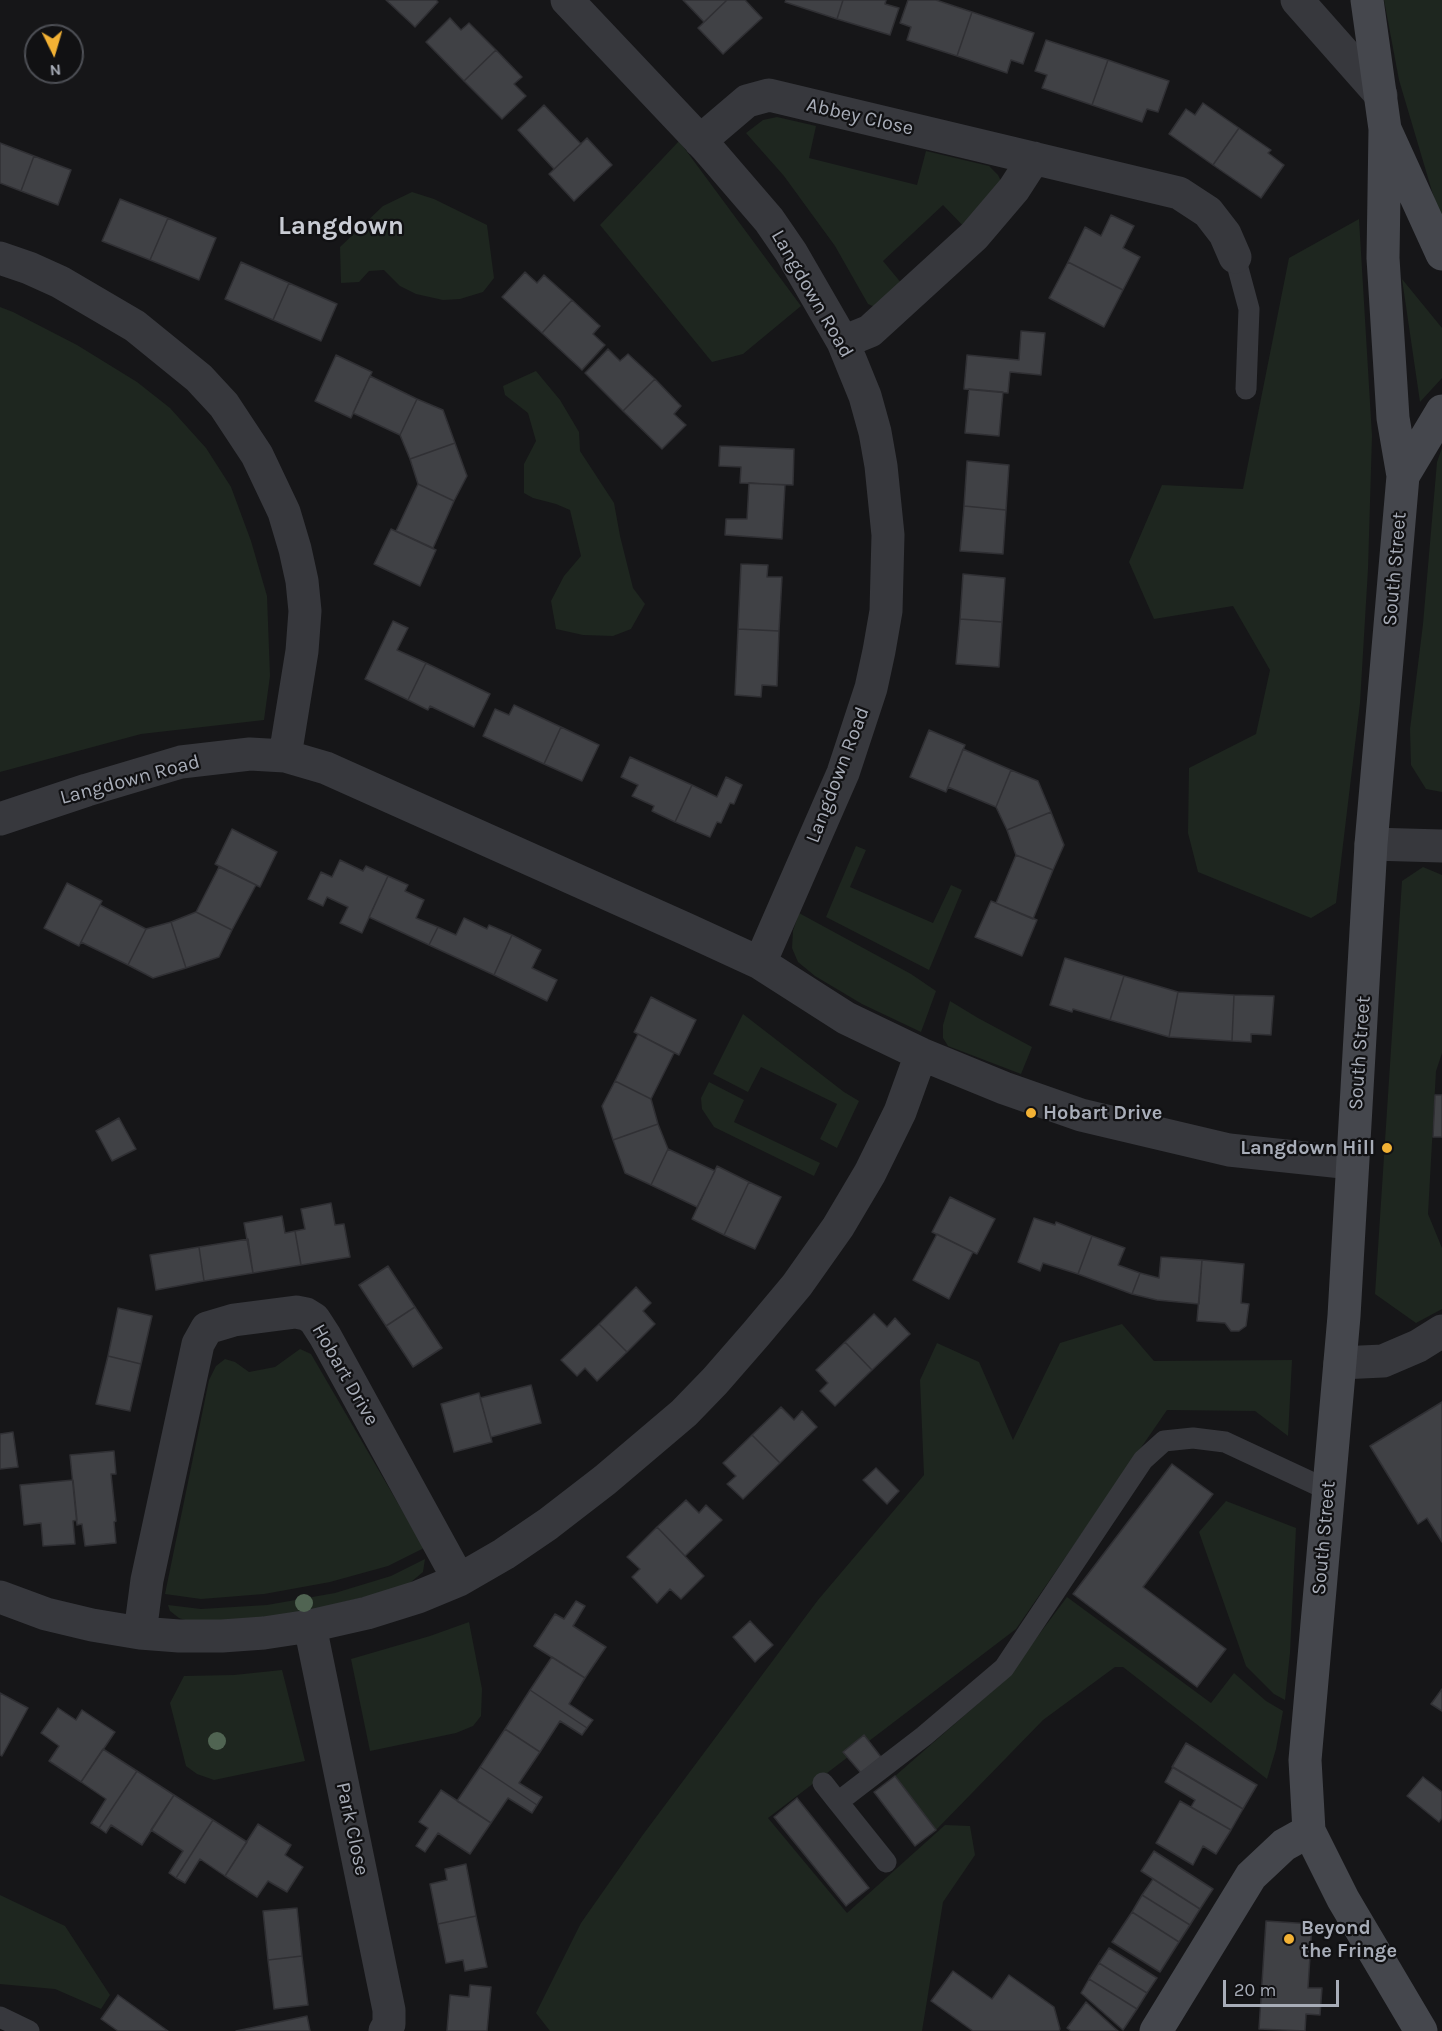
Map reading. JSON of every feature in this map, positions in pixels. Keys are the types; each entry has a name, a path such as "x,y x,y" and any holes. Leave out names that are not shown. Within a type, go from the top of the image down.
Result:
{"street":[{"name":"Langdown Road","path":"567,0 700,141 769,220 791,252 843,342 866,396 881,466 888,535 886,611 871,688 843,773 760,963"},
{"path":"1298,0 1380,95"},
{"path":"1366,0 1386,129 1442,254"},
{"name":"Abbey Close","path":"700,141 747,100 769,95 1179,193 1208,212 1225,234 1235,257"},
{"name":"South Street","path":"1309,1831 1305,1760 1340,1364 1371,844 1403,476 1393,418 1383,258 1386,129"},
{"path":"843,342 870,331 974,236 1014,189 1034,158"},
{"path":"0,258 60,282 135,326 199,378 224,405 257,455 285,512 302,581 304,611 302,651 285,756"},
{"path":"1403,476 1442,411"},
{"name":"Langdown Road","path":"0,819 181,762 250,754 285,756 326,768 363,784 760,963 846,1018 921,1054 1004,1088 1081,1115 1229,1150 1352,1163"},
{"path":"1371,844 1442,846"},
{"path":"0,1597 46,1614 92,1625 140,1632 179,1636 264,1633 310,1626 367,1613 418,1597 459,1580 504,1554 548,1524 605,1480 684,1413 746,1346 797,1285 838,1227 882,1150 900,1112 921,1054"},
{"name":"Hobart Drive","path":"140,1632 147,1580 198,1344 207,1328 234,1320 296,1312 306,1314 314,1320 459,1580"},
{"path":"1340,1364 1383,1361 1418,1346 1442,1331"},
{"name":"Park Close","path":"310,1626 389,2010 389,2024 385,2031"},
{"path":"1156,2031 1251,1876 1284,1845 1309,1831 1342,1899 1421,2031"}],"lane":[{"path":"1235,257 1249,309 1246,389"},
{"path":"838,1802 924,1736 1004,1668 1143,1460 1164,1441 1193,1438 1225,1442 1328,1490"},
{"path":"823,1783 886,1862"},
{"path":"0,2017 29,2031"}],"shaded area":[{"path":"1384,0 1442,0 1442,225 1399,80"},
{"path":"777,117 816,126 809,158 917,185 926,151 989,166 998,175 1003,185 969,232 943,205 883,261 907,290 875,307 868,304 835,246 784,176 746,133 763,120"},
{"path":"679,141 801,306 743,354 712,362 600,225"},
{"path":"412,192 434,199 487,225 494,278 483,292 460,299 443,300 416,294 400,286 384,270 369,271 359,282 341,283 340,247 383,206"},
{"path":"1359,219 1372,436 1368,569 1360,703 1336,903 1311,918 1198,872 1188,833 1189,768 1256,734 1270,670 1233,606 1154,619 1129,562 1162,485 1243,489 1289,258"},
{"path":"1402,279 1442,328 1442,378 1420,402"},
{"path":"0,307 77,345 137,382 170,408 206,448 231,487 251,541 267,596 270,676 264,720 141,734 0,772"},
{"path":"536,371 560,400 579,432 580,451 614,503 633,588 645,604 631,629 613,636 583,635 556,629 551,601 564,576 581,556 570,510 524,493 524,464 536,441 528,413 505,395 503,386"},
{"path":"1442,448 1442,792 1426,789 1411,765 1410,729 1423,624 1437,462"},
{"path":"856,846 866,850 850,887 933,923 951,885 962,890 929,970 826,917"},
{"path":"1423,867 1442,875 1442,1053 1436,1071 1428,1214 1442,1248 1442,1309 1416,1323 1375,1294 1402,881"},
{"path":"799,913 911,974 936,991 921,1032 862,1004 815,976 798,962 792,948 793,931"},
{"path":"950,1001 1032,1047 1021,1074 948,1046 943,1038 943,1025"},
{"path":"743,1014 859,1101 837,1148 820,1139 837,1104 761,1067 748,1092 713,1074"},
{"path":"709,1082 744,1100 734,1122 820,1163 814,1176 714,1127 702,1109 701,1098"},
{"path":"1122,1324 1154,1361 1292,1360 1288,1436 1255,1411 1167,1410 1016,1629 768,1818 847,1913 945,1825 970,1826 975,1855 943,1902 922,2031 550,2031 536,2013 581,1923 642,1836 818,1600 924,1475 920,1380 937,1343 979,1362 1013,1440 1060,1343"},
{"path":"300,1349 311,1354 424,1548 388,1566 330,1582 264,1594 201,1599 165,1594 209,1380 216,1366 225,1359 235,1362 249,1372 275,1367"},
{"path":"1226,1501 1296,1528 1290,1653 1285,1700 1274,1694 1246,1666 1199,1532"},
{"path":"425,1559 423,1572 405,1587 279,1618 191,1622 179,1618 170,1611 168,1605 201,1609 267,1605 335,1593 391,1576"},
{"path":"1067,1597 1211,1703 1234,1673 1266,1701 1283,1711 1276,1749 1267,1779 1123,1667 1115,1667 1043,1720 936,1830 895,1776 1005,1680"},
{"path":"469,1622 482,1689 481,1716 473,1726 456,1733 370,1751 351,1659"},
{"path":"282,1670 305,1761 214,1780 197,1774 186,1766 170,1703 184,1676 234,1675"},
{"path":"0,1895 65,1926 110,1995 101,2009 55,1989 0,1984"}],"building":[{"path":"386,0 436,0 438,2 415,27"},
{"path":"683,0 727,0 704,22"},
{"path":"727,0 745,0 762,18 723,54 698,28"},
{"path":"786,0 843,0 837,19 785,2"},
{"path":"843,0 886,0 885,4 899,8 890,35 837,19"},
{"path":"908,0 936,0 972,12 957,56 907,40 911,27 900,23"},
{"path":"972,12 1034,33 1023,64 1011,60 1007,73 957,56"},
{"path":"450,18 461,30 469,23 496,50 464,81 426,42"},
{"path":"1046,40 1108,60 1092,105 1042,88 1047,75 1035,71"},
{"path":"496,50 522,77 514,84 526,96 502,119 464,81"},
{"path":"1108,60 1169,81 1158,112 1147,109 1142,122 1092,105"},
{"path":"1203,103 1239,128 1213,165 1169,134 1186,109 1195,115"},
{"path":"544,105 581,144 554,169 518,130"},
{"path":"1239,128 1271,150 1268,153 1284,165 1261,198 1213,165"},
{"path":"587,138 612,165 574,201 549,174"},
{"path":"0,143 34,156 21,191 0,183"},
{"path":"34,156 71,170 58,205 21,191"},
{"path":"120,199 168,218 150,260 102,241"},
{"path":"1111,215 1134,226 1123,248 1140,257 1123,290 1068,262 1085,227 1101,236"},
{"path":"168,218 216,238 199,280 150,260"},
{"path":"241,262 289,283 273,320 225,299"},
{"path":"1068,262 1123,290 1104,327 1049,298"},
{"path":"525,272 537,283 544,275 572,300 542,333 502,297"},
{"path":"289,283 337,304 321,341 273,320"},
{"path":"572,300 600,326 593,334 605,345 582,370 542,333"},
{"path":"1021,331 1045,333 1041,375 1010,372 1008,393 964,389 967,355 1019,360"},
{"path":"608,349 620,361 628,354 655,379 623,411 585,373"},
{"path":"336,355 372,372 351,418 315,401"},
{"path":"370,376 417,399 400,435 353,413"},
{"path":"655,379 681,406 674,414 686,425 662,449 623,411"},
{"path":"969,389 1003,392 999,436 965,433"},
{"path":"417,399 443,410 455,443 410,459 400,435"},
{"path":"455,443 467,476 454,501 418,484 410,459"},
{"path":"720,446 794,449 793,485 740,483 741,467 719,466"},
{"path":"967,461 1009,465 1006,510 964,506"},
{"path":"749,483 785,485 782,539 725,535 726,519 747,519"},
{"path":"418,484 454,501 433,548 396,531"},
{"path":"964,506 1006,510 1003,554 960,551"},
{"path":"391,529 436,550 420,586 374,564"},
{"path":"741,564 768,565 767,577 782,577 779,631 738,629"},
{"path":"963,574 1005,578 1002,622 960,619"},
{"path":"960,619 1002,622 999,667 956,664"},
{"path":"393,621 408,628 397,650 426,663 408,700 365,679"},
{"path":"738,629 779,631 777,686 762,685 761,697 735,695"},
{"path":"426,663 490,694 474,727 430,706 428,710 408,700"},
{"path":"514,705 561,727 544,764 483,736 495,709 509,715"},
{"path":"561,727 599,745 582,781 544,764"},
{"path":"929,730 965,745 946,792 910,777"},
{"path":"963,749 1011,770 996,807 948,787"},
{"path":"630,757 692,785 675,822 652,811 654,806 632,796 638,785 621,777"},
{"path":"1011,770 1038,781 1051,812 1007,830 996,807"},
{"path":"726,777 742,785 734,804 730,803 721,823 717,822 710,837 675,822 692,785 717,797"},
{"path":"1051,812 1064,845 1053,870 1016,855 1007,830"},
{"path":"232,829 277,852 260,887 215,864"},
{"path":"1016,855 1053,870 1033,919 996,903"},
{"path":"340,860 363,871 366,866 388,876 362,933 340,923 348,907 327,897 323,906 308,899 321,872 332,877"},
{"path":"219,867 256,885 232,930 196,912"},
{"path":"388,876 408,885 405,891 424,900 416,918 438,927 429,945 369,917"},
{"path":"67,883 102,901 79,946 44,928"},
{"path":"991,901 1037,920 1022,956 975,937"},
{"path":"100,905 146,929 128,965 81,942"},
{"path":"196,912 232,930 219,957 186,968 171,922"},
{"path":"464,918 487,929 489,925 512,935 494,975 429,945 438,927 456,935"},
{"path":"171,922 186,968 153,978 128,965 146,929"},
{"path":"512,935 541,950 532,968 557,980 547,1001 494,975"},
{"path":"1065,958 1124,976 1110,1020 1050,1005"},
{"path":"1124,976 1178,992 1169,1037 1110,1020"},
{"path":"1178,992 1234,995 1232,1041 1169,1037"},
{"path":"1234,995 1274,996 1271,1035 1251,1034 1251,1042 1232,1041"},
{"path":"651,997 696,1020 679,1055 634,1032"},
{"path":"638,1034 674,1053 651,1099 615,1081"},
{"path":"615,1081 651,1099 658,1124 613,1140 602,1106"},
{"path":"1435,1095 1442,1095 1442,1137 1433,1137"},
{"path":"119,1118 136,1149 112,1161 96,1131"},
{"path":"658,1124 668,1149 651,1185 625,1173 613,1140"},
{"path":"668,1149 715,1171 697,1207 651,1185"},
{"path":"717,1166 749,1182 724,1235 692,1219"},
{"path":"749,1182 781,1197 755,1249 724,1235"},
{"path":"950,1197 995,1219 977,1254 932,1232"},
{"path":"331,1203 335,1225 344,1224 350,1257 301,1265 295,1231 305,1229 301,1209"},
{"path":"282,1216 285,1233 295,1231 301,1265 253,1273 244,1223"},
{"path":"1034,1218 1055,1225 1056,1222 1092,1236 1078,1274 1043,1263 1040,1271 1018,1262"},
{"path":"937,1234 973,1252 949,1299 913,1280"},
{"path":"1092,1236 1125,1248 1118,1265 1140,1273 1132,1294 1078,1274"},
{"path":"248,1239 253,1273 204,1281 199,1247"},
{"path":"199,1247 204,1281 156,1290 150,1255"},
{"path":"1161,1257 1202,1260 1199,1304 1157,1300 1132,1294 1140,1273 1159,1278"},
{"path":"1202,1260 1244,1264 1241,1303 1249,1304 1246,1326 1239,1331 1231,1331 1225,1323 1197,1321"},
{"path":"388,1266 415,1307 386,1326 359,1285"},
{"path":"636,1287 651,1303 643,1311 655,1324 627,1352 599,1324"},
{"path":"415,1307 442,1348 413,1367 386,1326"},
{"path":"118,1308 152,1316 141,1364 108,1356"},
{"path":"874,1314 887,1327 895,1318 910,1334 872,1370 845,1342"},
{"path":"599,1324 627,1352 597,1381 585,1368 577,1376 561,1360"},
{"path":"845,1342 872,1370 835,1406 820,1391 828,1383 816,1370"},
{"path":"108,1356 141,1364 130,1411 96,1404"},
{"path":"531,1385 541,1423 491,1437 480,1398"},
{"path":"479,1393 492,1442 454,1452 441,1404"},
{"path":"1442,1402 1442,1542 1427,1518 1418,1524 1370,1446"},
{"path":"781,1407 794,1420 802,1411 817,1427 780,1463 752,1435"},
{"path":"13,1432 18,1467 0,1469 0,1434"},
{"path":"752,1435 780,1463 743,1499 727,1484 736,1476 723,1463"},
{"path":"114,1451 116,1474 111,1474 116,1543 85,1546 82,1524 77,1525 70,1455"},
{"path":"1172,1464 1213,1494 1143,1587 1226,1649 1197,1687 1073,1594"},
{"path":"876,1468 899,1491 887,1504 863,1480"},
{"path":"73,1480 77,1520 73,1521 75,1544 43,1546 41,1523 24,1525 20,1485"},
{"path":"686,1500 699,1513 706,1505 722,1520 685,1556 657,1527"},
{"path":"657,1527 704,1576 681,1599 670,1589 657,1603 632,1577 640,1569 627,1557"},
{"path":"576,1601 585,1606 573,1626 606,1647 585,1678 534,1646 555,1614 564,1619"},
{"path":"750,1621 773,1645 755,1662 733,1637"},
{"path":"552,1657 585,1678 569,1704 593,1720 587,1728 530,1690"},
{"path":"1442,1689 1442,1711 1431,1704"},
{"path":"530,1690 587,1728 582,1735 560,1721 540,1752 505,1729"},
{"path":"0,1693 28,1708 2,1756 0,1755"},
{"path":"58,1708 76,1720 82,1710 115,1732 81,1782 49,1761 59,1746 41,1733"},
{"path":"505,1729 540,1752 519,1783 542,1797 537,1805 480,1767"},
{"path":"864,1735 881,1757 861,1773 843,1752"},
{"path":"1186,1743 1257,1785 1243,1809 1172,1767"},
{"path":"103,1749 137,1771 99,1828 91,1823 106,1799 81,1782"},
{"path":"480,1767 537,1805 532,1813 508,1798 491,1823 457,1801"},
{"path":"1173,1767 1243,1809 1231,1830 1191,1807 1195,1800 1165,1782"},
{"path":"137,1771 174,1795 142,1845 111,1825 106,1833 99,1828"},
{"path":"895,1776 936,1830 915,1846 874,1792"},
{"path":"1423,1777 1442,1792 1442,1818 1439,1822 1407,1796"},
{"path":"441,1790 491,1823 470,1854 438,1833 425,1852 416,1846 428,1828 419,1822"},
{"path":"174,1795 213,1820 176,1878 169,1873 183,1851 151,1830"},
{"path":"797,1798 869,1888 846,1906 774,1817"},
{"path":"1180,1801 1231,1830 1216,1854 1203,1846 1193,1865 1156,1843"},
{"path":"213,1820 247,1842 225,1876 200,1859 185,1883 176,1878"},
{"path":"258,1824 291,1845 285,1855 303,1867 287,1892 268,1881 257,1897 225,1876"},
{"path":"1154,1851 1213,1889 1200,1909 1141,1871"},
{"path":"466,1864 476,1916 438,1924 430,1884 447,1880 445,1869"},
{"path":"1153,1879 1200,1909 1190,1925 1142,1895"},
{"path":"1142,1895 1190,1925 1179,1942 1132,1912"},
{"path":"297,1908 302,1956 268,1960 263,1911"},
{"path":"1132,1912 1179,1942 1160,1972 1112,1942"},
{"path":"476,1916 487,1967 465,1971 463,1960 446,1963 438,1924"},
{"path":"1266,1921 1312,1924 1308,1988 1322,1988 1320,2015 1306,2014 1305,2031 1259,2029"},
{"path":"1109,1948 1157,1978 1147,1993 1099,1963"},
{"path":"302,1956 308,2005 274,2009 268,1960"},
{"path":"1099,1963 1147,1993 1137,2009 1089,1979"},
{"path":"953,1971 992,1999 1009,1975 1054,2007 1059,2031 973,2031 931,2001"},
{"path":"1089,1979 1137,2009 1123,2030 1081,1993"},
{"path":"470,1985 491,1987 487,2031 447,2031 450,1995 469,1997"},
{"path":"118,1995 168,2031 118,2031 101,2019"},
{"path":"1086,2002 1118,2031 1071,2031 1067,2028"},
{"path":"307,2016 310,2031 236,2031"}],"place":[{"name":"Hobart Drive","path":"1031,1113"},
{"name":"Langdown Hill","path":"1387,1148"},
{"name":"Beyond the Fringe","path":"1289,1939"}],"district":[{"name":"Langdown","path":"341,227"}]}
